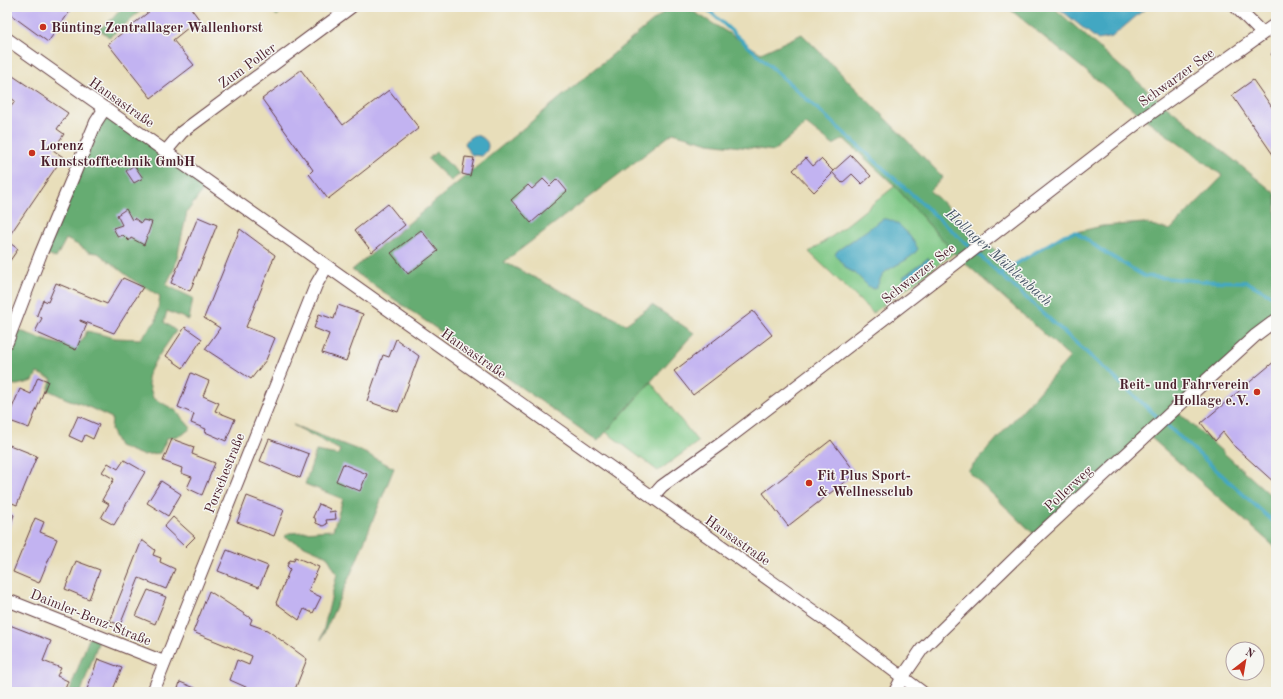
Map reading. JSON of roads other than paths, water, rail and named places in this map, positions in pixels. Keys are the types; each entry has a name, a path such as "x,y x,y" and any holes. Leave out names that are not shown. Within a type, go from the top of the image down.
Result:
{"street":[{"name":"Zum Poller","path":"166,151 182,132 351,7"},
{"path":"1236,7 1262,33"},
{"name":"Schwarzer See","path":"652,497 662,486 750,421 1144,118 1276,24"},
{"name":"Hansastraße","path":"7,39 837,628 922,692"},
{"path":"7,342 41,253 96,122 105,108"},
{"name":"Porschestraße","path":"152,692 316,284 327,266"},
{"name":"Pollerweg","path":"895,692 902,678 922,649 1037,537 1256,335 1276,320"},
{"name":"Daimler-Benz-Straße","path":"7,600 164,662"}],"water":[{"path":"1057,7 1147,7 1112,37 1098,40"},
{"path":"474,135 486,140 488,146 482,156 472,155 467,149 465,143"},
{"path":"883,219 894,222 904,229 918,249 911,257 884,273 874,289 868,286 855,273 847,269 835,255 837,251"},
{"path":"928,258 931,263 907,282 903,277"}],"waterway":[{"name":"Hollager Mühlenbach","path":"705,7 1276,524"},
{"path":"999,274 1064,235 1076,232 1101,250 1144,276 1200,281 1247,282 1276,298"}],"place":[{"name":"Bünting Zentrallager Wallenhorst","path":"43,27"},
{"name":"Lorenz Kunststofftechnik GmbH","path":"32,153"},
{"name":"Reit- und Fahrverein Hollage e.V.","path":"1257,392"},
{"name":"Fit Plus Sport- & Wellnessclub","path":"809,483"}]}
